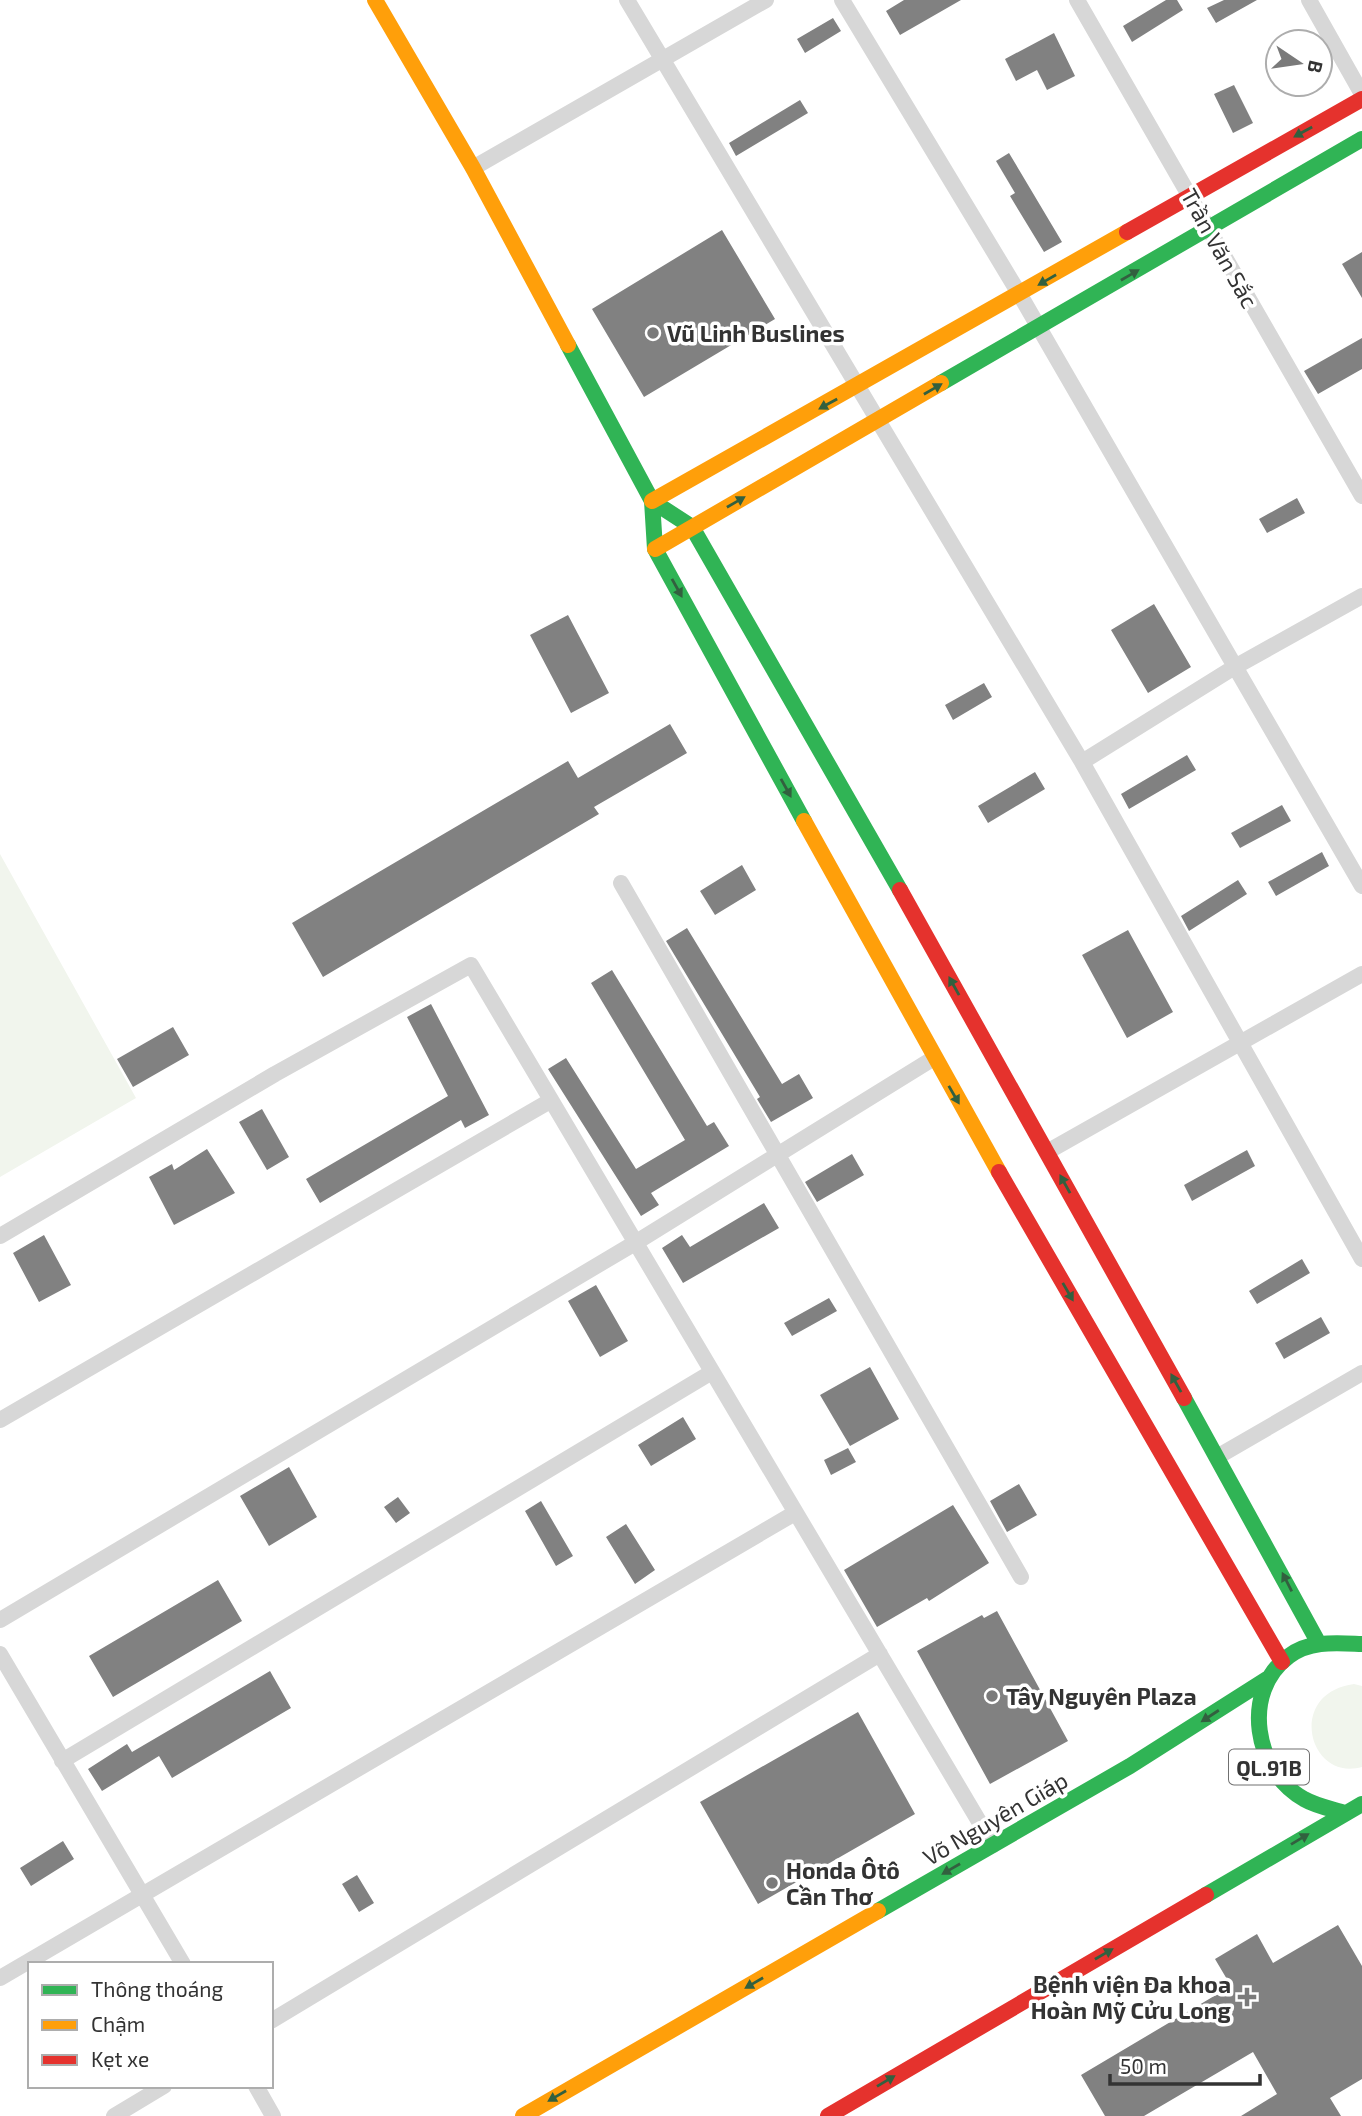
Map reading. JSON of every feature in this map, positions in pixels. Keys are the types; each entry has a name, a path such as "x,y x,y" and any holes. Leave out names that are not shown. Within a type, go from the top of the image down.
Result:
{"main road":[{"path":"375,0 473,168 652,501 655,549 934,1058 1282,1662"},
{"path":"652,501 1020,295 1362,97"},
{"path":"655,549 1362,139"},
{"path":"652,501 692,527 1047,1152 1318,1642"},
{"name":"QL.91B","path":"1341,1640 1362,1628"},
{"name":"QL.91B","path":"1345,1812 1324,1810 1282,1784 1266,1763 1257,1736 1258,1707 1267,1679 1282,1662 1318,1642 1341,1640 1362,1644"},
{"name":"Võ Nguyên Giáp","path":"523,2116 1130,1766 1267,1679"},
{"path":"828,2116 1362,1804"}],"street":[{"path":"627,0 661,62 860,386 1082,762 1362,1259"},
{"path":"473,168 766,0"},
{"path":"842,0 1020,295 1036,329 1362,886"},
{"name":"Trần Văn Sắc","path":"1077,0 1362,496"},
{"path":"1309,0 1362,97"},
{"path":"1082,762 1233,668 1362,596"},
{"path":"621,883 1021,1577"},
{"path":"0,1236 275,1074 471,965 993,1845"},
{"path":"1047,1152 1362,974"},
{"path":"0,1620 635,1243 934,1058"},
{"path":"0,1420 550,1101"},
{"path":"62,1761 712,1372"},
{"path":"1217,1457 1362,1373"},
{"path":"0,1978 796,1513"},
{"path":"0,1654 182,1962"},
{"path":"273,2020 880,1654"},
{"path":"114,2116 161,2088"},
{"path":"257,2088 274,2116"}],"shaded area":[{"path":"0,854 136,1098 0,1177"},
{"path":"1354,1684 1362,1686 1362,1767 1343,1768 1328,1762 1318,1750 1312,1735 1312,1718 1319,1703 1333,1691"}],"building":[{"path":"904,0 961,0 900,35 886,11"},
{"path":"1166,0 1177,0 1183,10 1132,42 1123,26"},
{"path":"1224,0 1257,0 1216,23 1207,8"},
{"path":"833,18 841,31 805,53 797,39"},
{"path":"1054,33 1075,76 1047,90 1037,70 1016,81 1005,59"},
{"path":"1234,85 1253,123 1233,133 1214,94"},
{"path":"800,100 808,113 736,156 729,143"},
{"path":"1009,153 1062,242 1044,252 1010,196 1015,193 996,161"},
{"path":"722,230 775,319 644,397 592,309"},
{"path":"1362,252 1362,298 1342,264"},
{"path":"1362,338 1362,369 1318,394 1304,371"},
{"path":"1297,498 1305,513 1267,533 1259,519"},
{"path":"1154,604 1191,667 1148,693 1111,630"},
{"path":"568,615 609,693 571,713 530,635"},
{"path":"984,683 992,697 953,720 945,705"},
{"path":"670,724 687,753 594,807 599,814 323,977 292,923 568,761 578,778"},
{"path":"1187,755 1196,770 1129,809 1121,794"},
{"path":"1035,772 1045,789 988,823 978,806"},
{"path":"1282,805 1291,821 1240,848 1231,833"},
{"path":"1322,852 1329,866 1276,896 1268,882"},
{"path":"742,865 756,890 715,915 700,891"},
{"path":"1238,880 1247,894 1189,931 1181,916"},
{"path":"687,928 782,1084 799,1074 813,1098 771,1122 757,1099 760,1097 666,941"},
{"path":"1128,930 1173,1012 1127,1038 1082,955"},
{"path":"612,970 707,1126 714,1122 729,1146 651,1193 659,1205 641,1216 548,1069 566,1058 636,1169 685,1140 591,983"},
{"path":"431,1004 489,1115 465,1128 461,1120 320,1203 306,1179 448,1096 407,1017"},
{"path":"173,1027 189,1055 133,1087 117,1059"},
{"path":"262,1109 289,1157 267,1170 239,1122"},
{"path":"207,1149 235,1193 174,1225 149,1177 172,1164 174,1170"},
{"path":"1247,1150 1255,1166 1192,1201 1184,1185"},
{"path":"852,1154 864,1175 817,1202 805,1182"},
{"path":"764,1203 779,1228 683,1283 662,1248 682,1235 690,1247"},
{"path":"44,1235 71,1285 39,1302 13,1253"},
{"path":"1302,1259 1310,1273 1257,1304 1249,1291"},
{"path":"596,1285 628,1341 600,1357 568,1301"},
{"path":"829,1298 837,1311 792,1336 784,1323"},
{"path":"1321,1317 1330,1333 1284,1359 1275,1343"},
{"path":"870,1367 899,1419 850,1446 820,1395"},
{"path":"683,1417 696,1439 651,1466 638,1445"},
{"path":"848,1448 856,1462 831,1475 824,1460"},
{"path":"289,1467 317,1517 269,1546 240,1496"},
{"path":"1019,1484 1037,1515 1007,1532 990,1501"},
{"path":"398,1497 410,1513 396,1523 384,1507"},
{"path":"541,1501 573,1556 556,1566 525,1511"},
{"path":"953,1505 989,1563 929,1601 927,1598 877,1627 844,1570"},
{"path":"626,1524 655,1570 635,1584 606,1537"},
{"path":"218,1580 242,1621 113,1697 89,1656"},
{"name":"Tây Nguyên Plaza","path":"997,1611 1068,1741 990,1784 917,1651 982,1615 984,1618"},
{"path":"270,1671 291,1708 172,1778 159,1756 102,1791 88,1769 127,1744 132,1752"},
{"path":"858,1712 915,1814 758,1904 700,1802"},
{"path":"63,1841 74,1859 31,1886 20,1868"},
{"path":"357,1875 374,1903 359,1912 342,1884"},
{"path":"1338,1925 1362,1966 1362,2079 1330,2098 1341,2116 1241,2116 1277,2094 1253,2052 1144,2116 1105,2116 1081,2075 1231,1986 1215,1959 1257,1934 1273,1963"}],"traffic: fast":[{"path":"941,383 1362,139"},
{"path":"568,345 652,501 655,549 804,821"},
{"path":"652,501 692,527 900,890"},
{"path":"1184,1398 1318,1642"},
{"path":"1345,1813 1304,1799 1287,1787 1274,1770 1265,1751 1259,1710 1264,1690 1274,1671 1289,1656 1315,1645 1362,1644"},
{"path":"878,1911 1130,1766 1267,1679"},
{"path":"1206,1895 1362,1804"}],"traffic: slow":[{"path":"375,0 473,168 568,345"},
{"path":"652,501 1127,232"},
{"path":"655,549 941,383"},
{"path":"804,821 999,1172"},
{"path":"523,2116 878,1911"}],"traffic: jam":[{"path":"1127,232 1362,99"},
{"path":"900,890 1184,1398"},
{"path":"999,1172 1282,1662"},
{"path":"828,2116 1206,1895"}],"place":[{"name":"Vũ Linh Buslines","path":"653,333"},
{"name":"Tây Nguyên Plaza","path":"992,1696"},
{"name":"Honda Ôtô Cần Thơ","path":"772,1883"},
{"name":"Bệnh viện Đa khoa Hoàn Mỹ Cửu Long","path":"1247,1997"}]}
